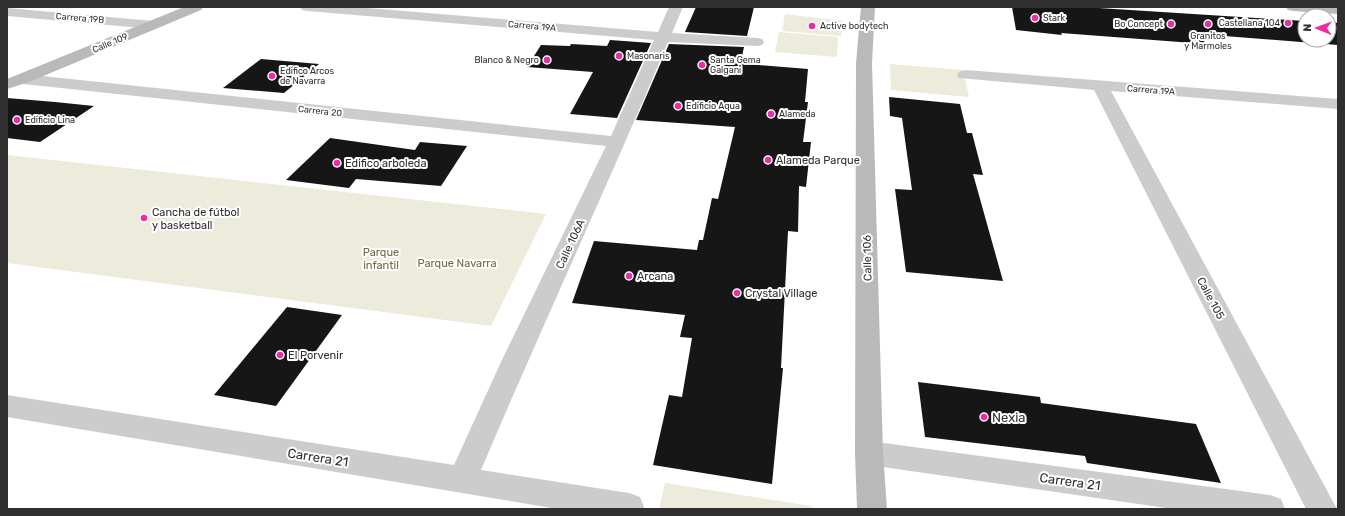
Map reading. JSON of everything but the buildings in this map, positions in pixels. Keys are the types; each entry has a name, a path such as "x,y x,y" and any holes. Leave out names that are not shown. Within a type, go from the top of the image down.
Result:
{"main road":[{"name":"Calle 109","path":"7,84 23,79 196,7"},
{"name":"Calle 106","path":"868,7 864,63 869,453 872,509"},
{"path":"1293,7 1338,10"},
{"name":"Calle 109","path":"7,94 13,91 23,79"}],"street":[{"path":"35,14 50,7"},
{"name":"Carrera 19A","path":"307,7 664,37 757,42"},
{"name":"Calle 106A","path":"462,480 514,362 618,142 676,7"},
{"name":"Carrera 19B","path":"7,12 153,25"},
{"name":"Carrera 19A","path":"965,75 1338,104"},
{"name":"Carrera 20","path":"23,79 618,142"},
{"name":"Calle 105","path":"1100,86 1322,509"},
{"name":"Carrera 21","path":"7,406 629,507"},
{"name":"Carrera 21","path":"869,453 1270,509"}],"green space":[{"name":"Active bodytech","path":"785,14 843,21 841,36 782,31"},
{"path":"779,32 838,37 837,57 775,52"},
{"path":"890,64 963,70 969,97 891,90"},
{"name":"Parque Navarra","path":"7,155 546,214 491,326 7,263"},
{"path":"665,483 812,506 812,509 659,509"}],"place":[{"name":"Stark","path":"1035,18"},
{"name":"Castellana 104","path":"1288,23"},
{"name":"Bo Concept","path":"1171,24"},
{"name":"Granitos y Marmoles","path":"1208,24"},
{"name":"Active bodytech","path":"812,26"},
{"name":"Masonaris","path":"619,56"},
{"name":"Blanco & Negro","path":"547,60"},
{"name":"Santa Gema Galgani","path":"702,65"},
{"name":"Edifico Arcos de Navarra","path":"272,76"},
{"name":"Edificio Aqua","path":"678,106"},
{"name":"Alameda","path":"771,114"},
{"name":"Edificio Lina","path":"17,120"},
{"name":"Alameda Parque","path":"768,160"},
{"name":"Edifico arboleda","path":"337,163"},
{"name":"Cancha de fútbol y basketball","path":"144,218"},
{"name":"Arcana","path":"629,276"},
{"name":"Crystal Village","path":"737,293"},
{"name":"El Porvenir","path":"280,355"},
{"name":"Nexia","path":"984,417"}],"park label":[{"name":"Parque infantil","path":"381,258"}]}
